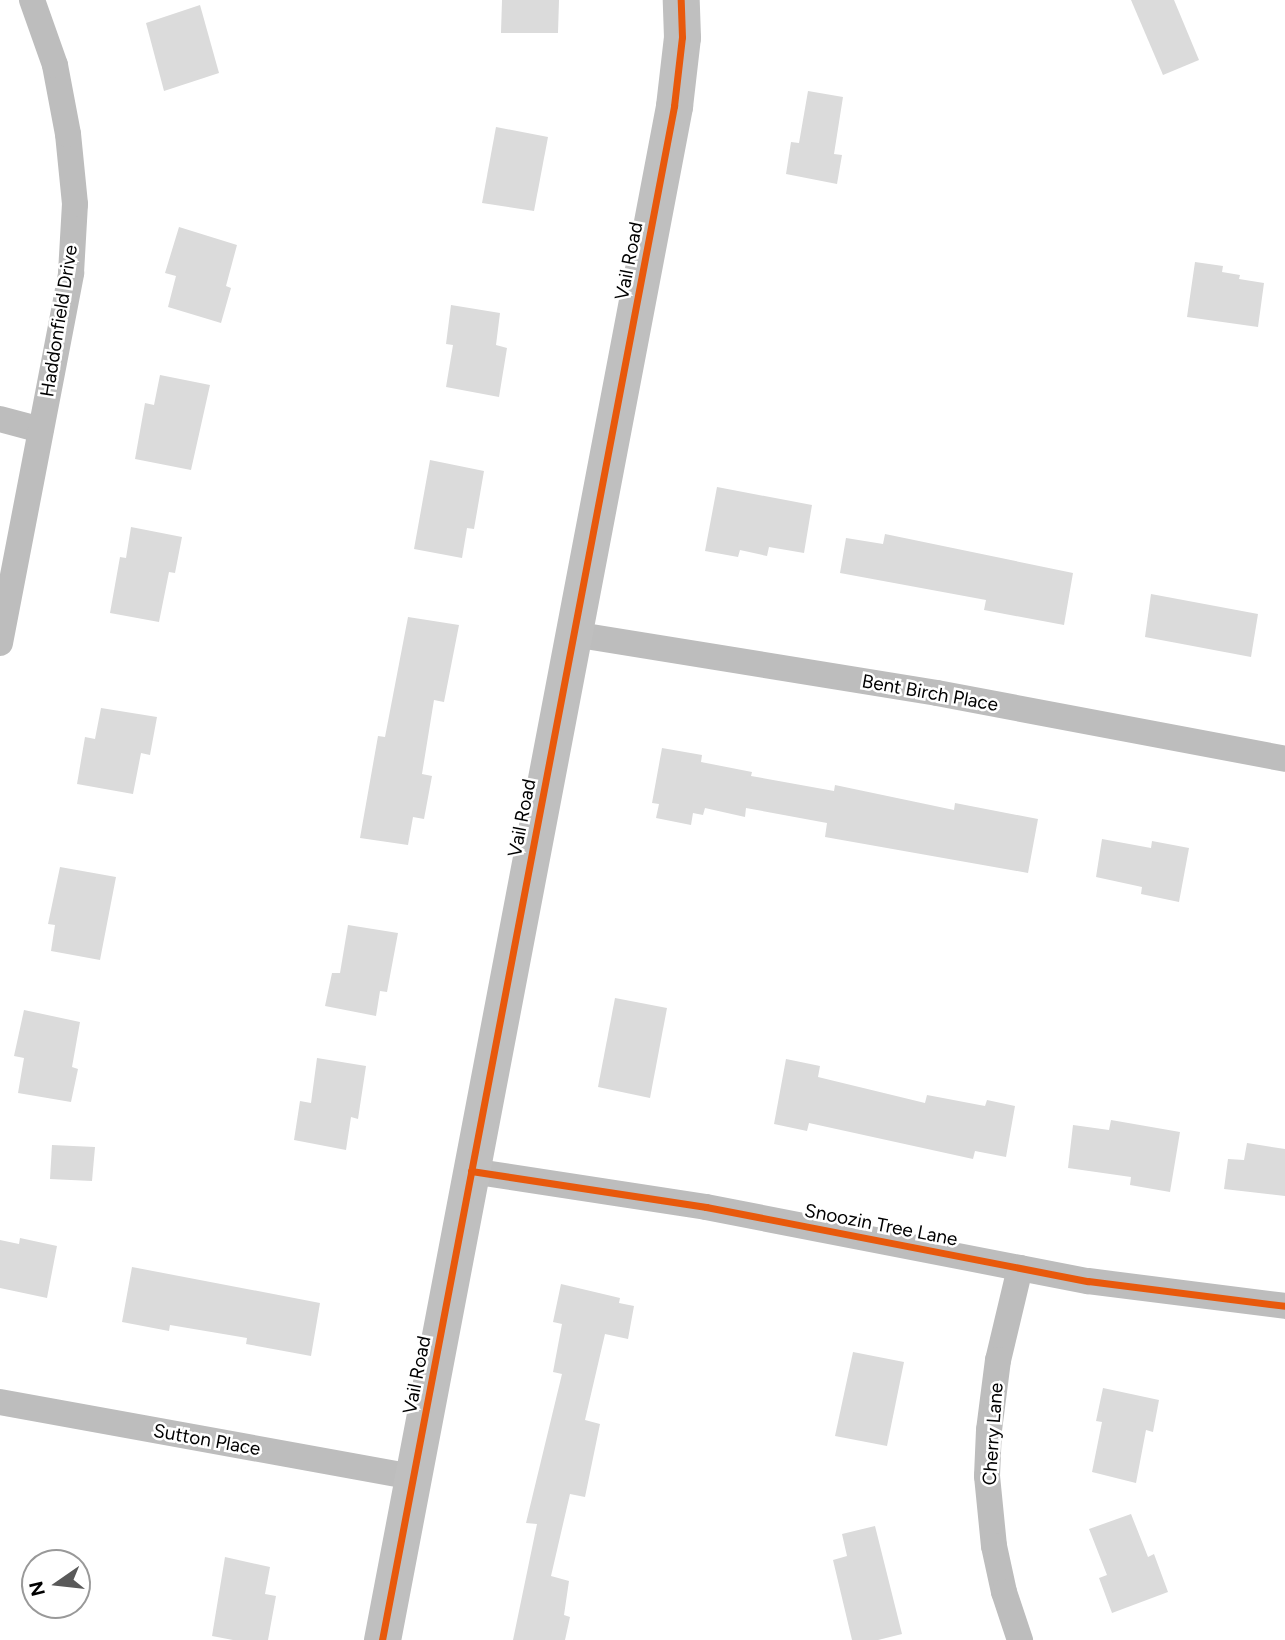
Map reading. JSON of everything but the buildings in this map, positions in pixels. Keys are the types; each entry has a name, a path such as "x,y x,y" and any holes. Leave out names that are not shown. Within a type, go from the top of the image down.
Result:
{"street":[{"name":"Haddonfield Drive","path":"0,643 71,273 75,204 68,134 55,65 32,0"},
{"name":"Vail Road","path":"382,1640 674,106 682,37 681,0"},
{"path":"0,419 41,430"},
{"name":"Bent Birch Place","path":"573,634 937,693 1285,759"},
{"name":"Snoozin Tree Lane","path":"471,1171 706,1207 1087,1281 1285,1306"},
{"name":"Cherry Lane","path":"1020,1268 998,1360 989,1430 987,1476 994,1546 1004,1591 1020,1640"},
{"name":"Sutton Place","path":"0,1402 414,1477"}],"cycle path":[{"path":"382,1640 674,106 682,37 681,0"},
{"path":"471,1171 706,1207 1088,1281 1285,1306"}]}
